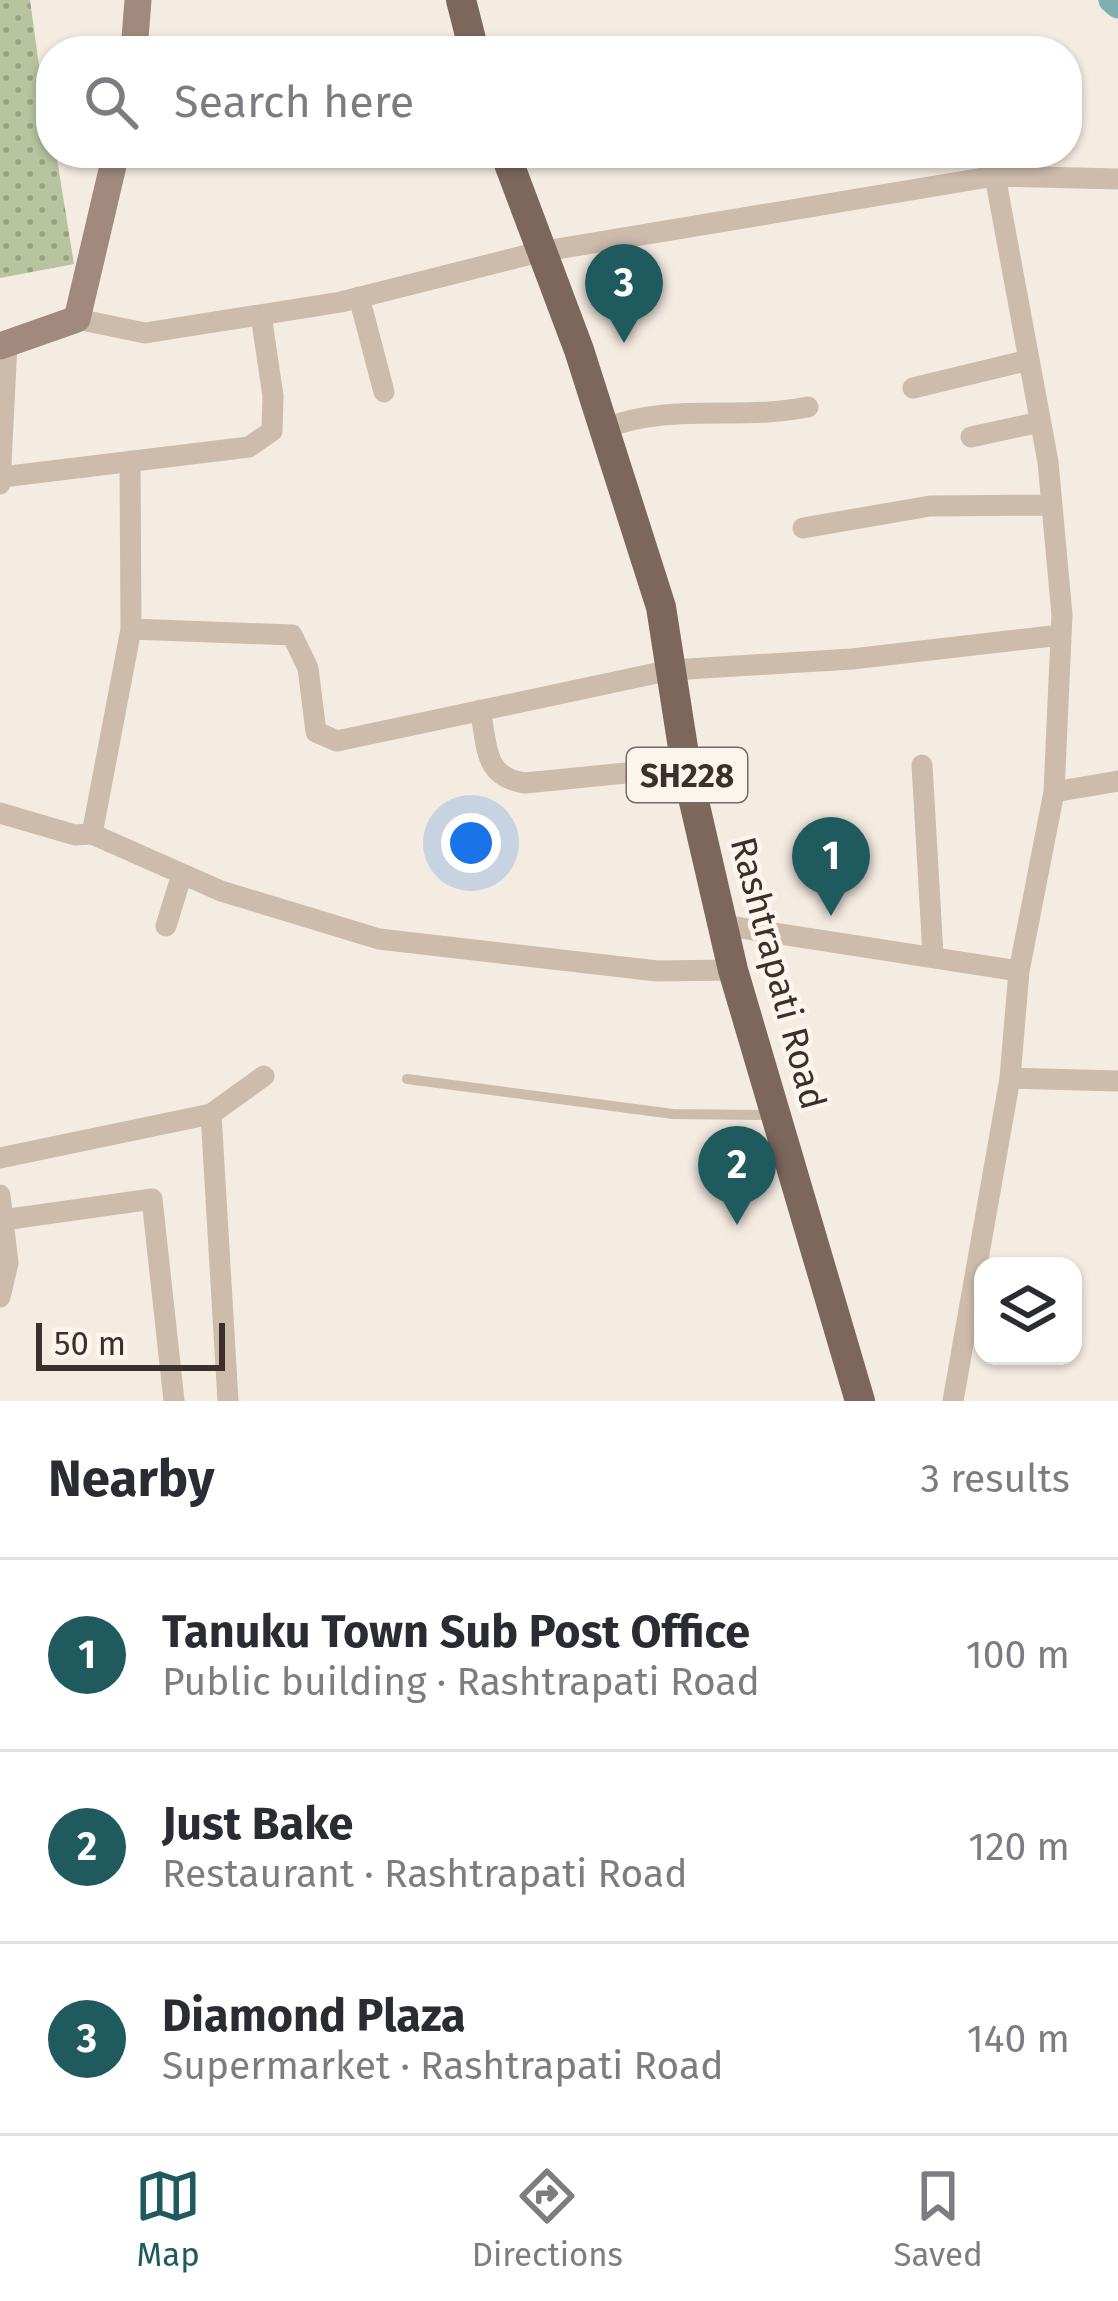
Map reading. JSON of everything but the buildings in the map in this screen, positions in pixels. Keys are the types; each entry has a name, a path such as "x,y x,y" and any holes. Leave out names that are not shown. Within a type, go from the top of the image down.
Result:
{"main road":[{"path":"460,0 470,36"},
{"name":"Rashtrapati Road","path":"510,168 661,607 686,767 733,970 860,1401"}],"street":[{"path":"135,36 138,0"},
{"path":"77,320 112,168"},
{"path":"260,315 273,396 272,430 249,447 1,481 4,345 77,320 145,333 359,297 539,252 995,176 1118,179"},
{"path":"953,1401 1010,1078 1019,971 1054,792 1061,635 1052,505 995,176"},
{"path":"359,297 384,392"},
{"path":"913,388 1029,360"},
{"path":"603,429 634,417 680,411 768,415 808,407"},
{"path":"971,437 1040,422"},
{"path":"92,834 131,629 130,461"},
{"path":"803,528 930,506 1052,505"},
{"path":"131,629 292,634 308,668 316,732 338,741 671,670 852,659 1061,635"},
{"path":"480,710 493,768 503,780 525,783 686,767"},
{"path":"922,765 933,955"},
{"path":"1054,792 1118,781"},
{"path":"0,813 75,836 92,834 221,892 379,939 657,971 733,970"},
{"path":"166,926 182,874"},
{"path":"722,926 1019,971"},
{"path":"0,1158 211,1114 264,1076"},
{"path":"1010,1078 1118,1081"},
{"path":"211,1114 228,1401"},
{"path":"0,1195 8,1263 0,1297"},
{"path":"3,1220 152,1199 174,1401"}],"lane":[{"path":"407,1079 673,1114 777,1115"}],"green space":[{"path":"0,0 30,0 36,44 36,168 58,168 74,264 0,278"}],"waterway":[{"path":"1112,0 1118,5"}],"place":[{"name":"Diamond Plaza","path":"624,343"},
{"name":"Tanuku Town Sub Post Office","path":"831,916"},
{"name":"Just Bake","path":"737,1225"}]}
